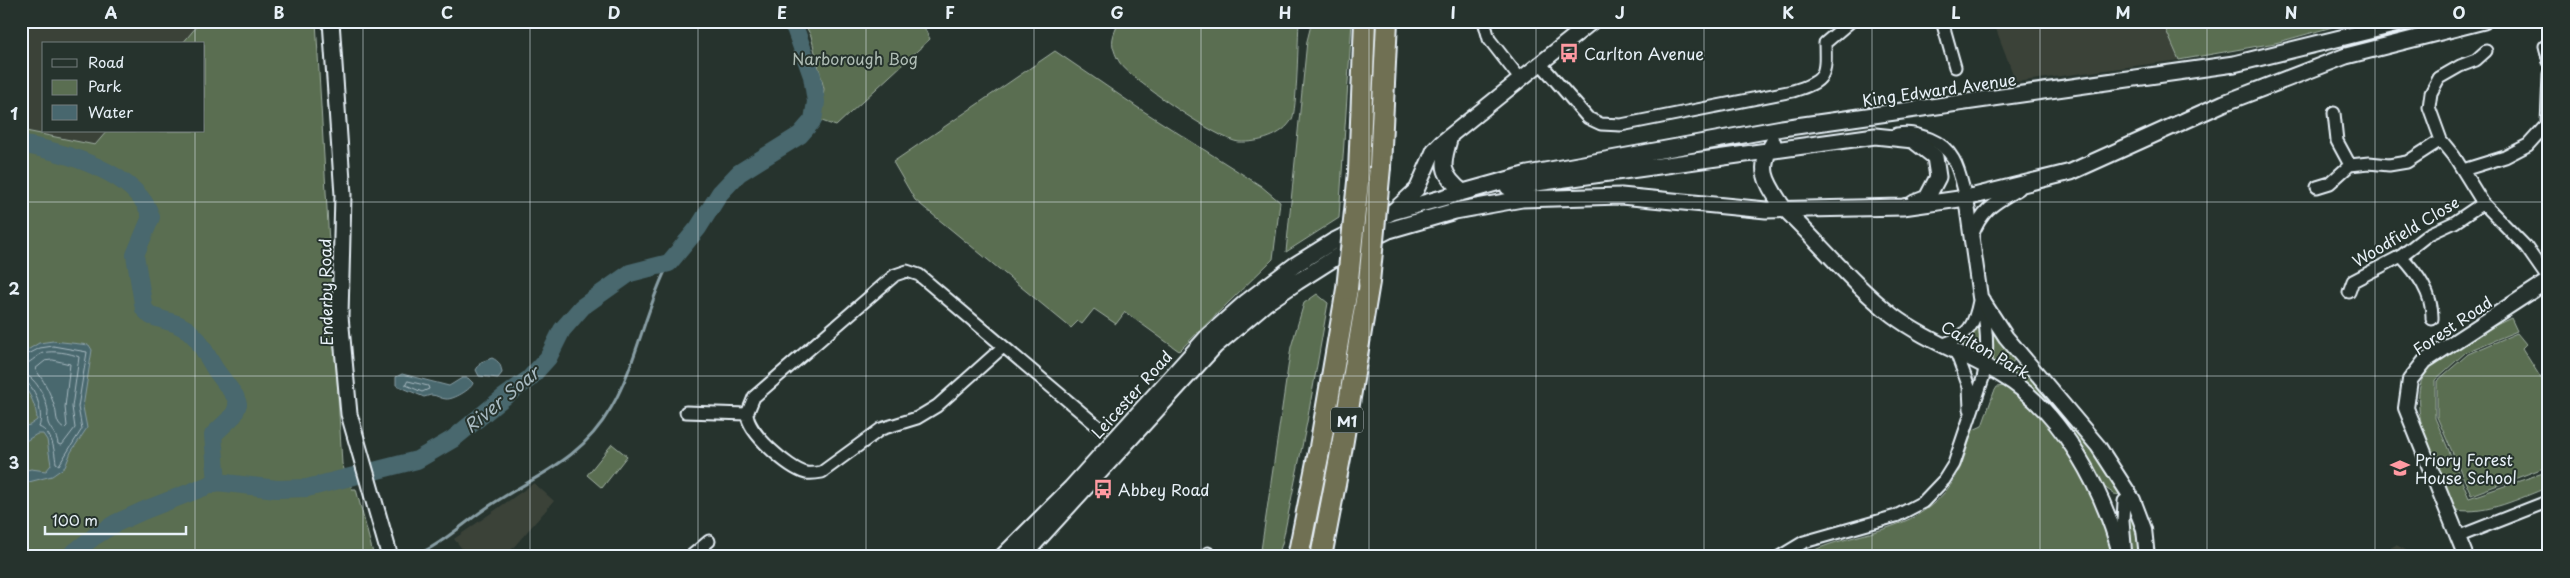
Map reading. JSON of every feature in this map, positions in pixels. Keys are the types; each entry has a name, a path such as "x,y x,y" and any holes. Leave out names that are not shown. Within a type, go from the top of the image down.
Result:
{"highway":[{"name":"M1","path":"1298,557 1320,447 1347,289 1359,172 1365,21"},
{"name":"M1","path":"1321,557 1345,431 1369,282 1380,167 1387,21"}],"main road":[{"name":"Enderby Road","path":"331,21 342,194 340,316 349,414 375,512 390,557"},
{"name":"King Edward Avenue","path":"1295,265 1332,242 1392,212 1528,174 1782,128 2234,64 2410,21"},
{"name":"King Edward Avenue","path":"1297,282 1341,254 1390,230 1428,218 1489,203 1522,199 1620,196 1766,210 1903,207 1966,198 2071,172 2224,102 2346,56 2484,21"},
{"path":"1782,128 1768,150 1764,166 1766,181 1784,209"},
{"name":"King Edward Avenue","path":"1468,191 1544,183 1875,136 1912,140 1935,157 1938,177 1927,198 1903,207"},
{"name":"Leicester Road","path":"1002,557 1072,488 1209,335 1265,286 1295,265"},
{"name":"Leicester Road","path":"1022,557 1210,351 1252,315 1297,282"}],"street":[{"path":"1484,21 1489,39 1521,80"},
{"path":"1392,212 1417,189 1434,150 1593,21"},
{"path":"1541,64 1588,118 1601,124 1621,125 1815,84 1826,69 1825,43 1851,21"},
{"path":"1942,21 1955,67"},
{"path":"2545,46 2549,62"},
{"path":"2486,51 2476,60 2460,66 2440,78 2431,93 2429,108 2441,140 2484,203 2526,247 2549,280"},
{"path":"2463,170 2505,157 2528,145 2548,124 2549,74"},
{"path":"2334,113 2337,141 2350,165"},
{"name":"Carlton Park","path":"1875,136 1912,132 1943,144 1956,161 1966,198 1980,297 2006,337 2098,446 2134,500 2144,529 2147,557"},
{"path":"1450,138 1445,154 1446,171 1449,180 1468,191"},
{"path":"2316,187 2330,183 2350,165 2369,163 2389,165 2407,162 2441,140"},
{"path":"1971,239 1978,220 1992,204 2031,182"},
{"path":"2330,183 2330,195"},
{"name":"Woodfield Close","path":"2350,282 2401,256 2429,234 2455,222 2484,203"},
{"name":"Carlton Park","path":"1784,209 1866,294 1894,316 1956,352 1986,366 2023,389 2038,402 2060,430 2098,491 2109,516 2121,557"},
{"path":"2401,256 2416,272 2433,305 2432,319"},
{"path":"1003,347 937,406 917,418 881,430 822,472 813,474 797,468 758,437 750,426 747,414 754,397 901,272 907,271 919,275 1101,429"},
{"name":"Forest Road","path":"2466,557 2406,408 2410,380 2425,361 2549,280"},
{"path":"1944,344 1960,338 1968,330 1975,319 1980,297"},
{"path":"1779,557 1804,542 1896,516 1923,502 1944,480 1954,464 1970,411 1980,394 1986,366 1986,322 1980,297"},
{"path":"1956,352 1969,387 1970,411"},
{"path":"686,412 747,414"},
{"path":"2124,501 2123,521 2126,557"},
{"path":"2457,537 2549,501"},
{"path":"690,557 706,548"}],"shaded area":[{"path":"21,21 192,21 197,26 184,42 42,42 42,132 106,132 95,145 21,130"},
{"path":"1993,21 2162,21 2179,60 2016,82"},
{"path":"534,483 554,501 505,557 469,557 454,539"},
{"path":"2396,545 2419,557 2373,557"}],"green space":[{"path":"192,21 316,21 342,464 352,489 356,489 374,557 21,557 21,130 95,145 106,132 205,132 205,42 184,42 197,26"},
{"name":"Narborough Bog","path":"803,21 921,21 930,39 836,126 819,120 824,89 811,36"},
{"path":"1120,21 1299,21 1296,89 1292,119 1283,130 1262,140 1239,142 1214,132 1158,95 1120,63 1115,53 1113,39"},
{"path":"1312,21 1352,21 1339,218 1286,252 1307,41"},
{"path":"2162,21 2354,21 2275,43 2179,60"},
{"path":"1055,51 1137,107 1261,186 1280,202 1273,259 1179,351 1125,312 1116,324 1094,309 1082,324 1078,321 1071,328 915,200 893,162"},
{"path":"1317,294 1328,303 1307,422 1283,540 1278,557 1260,557 1291,347 1304,303"},
{"path":"2511,318 2517,331 2466,352 2435,380 2435,418 2469,498 2549,471 2549,487 2492,508 2468,511 2456,510 2450,502 2424,435 2420,416 2419,398 2421,382 2429,368 2446,352 2467,339"},
{"path":"1988,321 2015,359 2006,371 1988,362"},
{"path":"1980,322 1983,358 1960,347 1968,341"},
{"path":"2517,333 2526,344 2522,348 2549,391 2549,466 2471,495 2437,417 2437,381 2468,354"},
{"path":"2019,364 2097,454 2121,495 2114,494 2100,484 2061,421 2045,401 2011,373"},
{"path":"2005,386 2040,414 2087,480 2117,557 1800,557 1840,541 1901,523 1920,514 1937,501 1956,477 1973,430 1982,426 1994,392 1997,387"},
{"path":"612,444 627,456 602,488 587,475"},
{"path":"2127,512 2132,517 2141,557 2132,557"}],"water":[{"path":"53,341 89,345 92,350 83,407 87,428 71,452 65,467 52,476 21,484 23,471 31,469 46,471 51,465 47,440 43,434 37,434 21,444 21,427 30,425 37,420 32,400 21,384 21,354 39,343"},
{"path":"492,358 499,364 502,373 498,378 479,376 476,370 481,362"},
{"path":"402,374 449,386 462,378 468,378 473,383 466,391 453,398 444,399 431,395 424,397 396,385 396,377"}],"waterway":[{"name":"River Soar","path":"68,557 95,536 116,523 217,482 277,489 307,488 417,460 453,439 529,379 548,358 562,330 582,307 630,273 669,263 698,228 720,193 739,173 800,135 813,120 816,102 812,76 795,28 789,21"},
{"path":"21,144 57,152 96,167 115,176 131,188 143,201 151,217 135,255 144,309 151,316 177,324 188,330 198,340 215,369 235,396 238,404 234,415 213,435 217,482"},
{"path":"412,557 440,542 500,499 552,468 584,443 598,427 611,408 628,373 653,299 669,263"}],"place":[{"name":"Carlton Avenue","path":"1569,53"},
{"name":"Priory Forest House School","path":"2400,468"},
{"name":"Abbey Road","path":"1103,489"}]}
